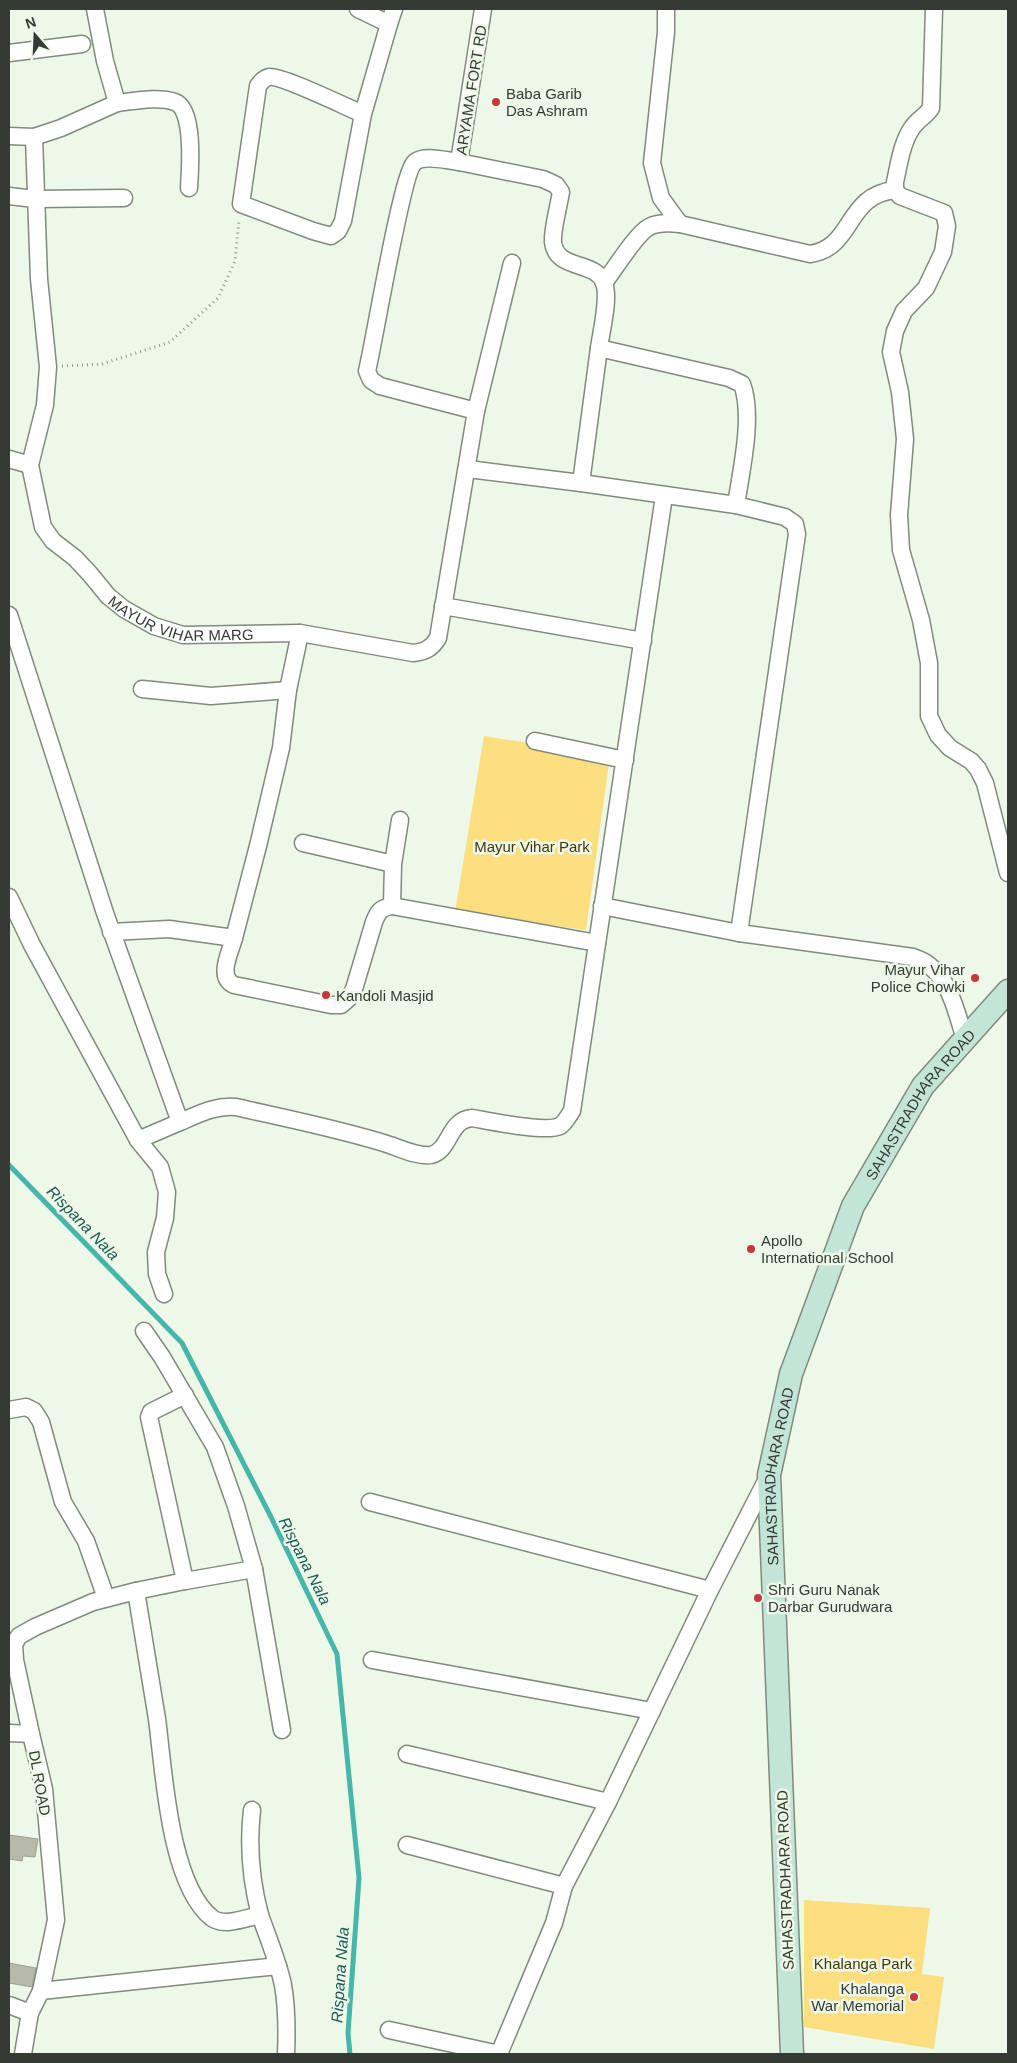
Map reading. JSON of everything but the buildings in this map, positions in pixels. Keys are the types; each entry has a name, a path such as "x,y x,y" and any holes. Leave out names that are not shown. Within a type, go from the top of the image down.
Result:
{"main road":[{"name":"SAHASTRADHARA ROAD","path":"792,2054 769,1475 791,1374 853,1206 922,1086 1008,991"}],"street":[{"path":"95,9 105,61 117,103"},
{"path":"358,9 392,17 363,114 343,222 338,231 331,236 313,232 241,204 258,86 261,81 268,77 284,80 363,114"},
{"name":"ARYAMA FORT RD","path":"483,9 459,162 543,179 556,185 561,192 553,242 561,259 599,273 604,283"},
{"path":"666,9 666,32 652,163 661,198 680,224"},
{"path":"934,9 931,108 928,114 918,120 911,129 895,182 895,190 900,196 944,213 947,226 943,252 926,288 904,311 895,331 891,352 900,392 905,439 899,515 901,550 921,620 929,663 930,716 938,735 950,748 971,761 978,769 984,783 1008,873"},
{"path":"9,53 82,44"},
{"path":"9,136 34,137 61,128 117,103 163,100 178,102 183,109 192,155 189,188"},
{"path":"9,459 30,465 44,405 48,367 39,279 34,137"},
{"path":"459,162 427,158 416,161 411,166 400,205 367,371 371,380 380,386 476,411"},
{"path":"580,483 606,293 604,283 638,236 648,227 662,223 680,224 810,254 820,253 839,239 858,208 869,198 886,191 895,190"},
{"path":"9,196 35,199 124,198"},
{"path":"512,263 476,411 468,469 443,606 643,641"},
{"path":"599,348 729,378 742,384 747,397 744,455 736,505"},
{"name":"MAYUR VIHAR MARG","path":"30,465 43,527 53,542 75,558 108,596 124,609 154,626 183,635 300,634 413,653 424,652 434,645 438,638 443,606"},
{"path":"468,469 736,505 785,516 795,524 797,534 739,933"},
{"path":"138,1140 207,1110 226,1106 366,1138 419,1154 430,1155 441,1150 455,1126 465,1119 472,1118 546,1129 559,1126 566,1121 572,1111 664,496"},
{"path":"9,615 112,932 180,1122"},
{"path":"300,634 288,690 281,748 258,846 224,974 228,982 234,985 331,1005 341,1005 349,998 354,989 380,909 392,906 597,943"},
{"path":"142,689 211,696 288,690"},
{"path":"534,742 625,760"},
{"path":"392,906 393,864 400,820"},
{"path":"303,843 393,864"},
{"path":"9,897 32,945 138,1140 160,1167 167,1192 165,1218 156,1252 157,1274 164,1294"},
{"path":"602,906 739,933 913,957 929,965 939,975 950,995 965,1039"},
{"path":"112,932 169,929 234,938"},
{"path":"144,1331 185,1395 215,1447 236,1506 254,1570 282,1730"},
{"path":"185,1395 151,1412 149,1417 185,1581"},
{"path":"9,1410 26,1407 34,1411 41,1422 63,1502 86,1541 106,1598"},
{"path":"389,2030 499,2054 554,1923 564,1886 608,1802 710,1590 769,1475"},
{"path":"370,1502 710,1590"},
{"name":"DL ROAD","path":"23,2054 30,2013 41,1991 56,1920 44,1789 15,1660 14,1644 20,1636 35,1627 106,1598 185,1581 254,1570"},
{"path":"136,1591 171,1820 184,1873 193,1895 213,1919 223,1922 260,1915"},
{"path":"372,1660 652,1711"},
{"path":"9,1733 31,1734"},
{"path":"407,1754 608,1802"},
{"path":"252,1810 249,1836 254,1894 278,1966 287,2018 286,2054"},
{"path":"407,1845 564,1886"},
{"path":"41,1991 278,1966"},
{"path":"9,2005 30,2013"}],"path":[{"path":"48,367 102,364 170,342 218,298 235,261 241,204"}],"green space":[{"name":"Mayur Vihar Park","path":"484,736 610,756 586,930 455,912"},
{"name":"Khalanga Park","path":"804,1900 930,1908 922,1974 944,1977 934,2049 804,2027"}],"waterway":[{"name":"Rispana Nala","path":"9,1165 182,1343 271,1517 337,1654 359,1878 348,2033 350,2054"}],"place":[{"name":"Baba Garib Das Ashram","path":"496,102"},
{"name":"Mayur Vihar Police Chowki","path":"975,978"},
{"name":"Kandoli Masjid","path":"326,995"},
{"name":"Apollo International School","path":"751,1249"},
{"name":"Shri Guru Nanak Darbar Gurudwara","path":"758,1598"},
{"name":"Khalanga War Memorial","path":"914,1997"}]}
